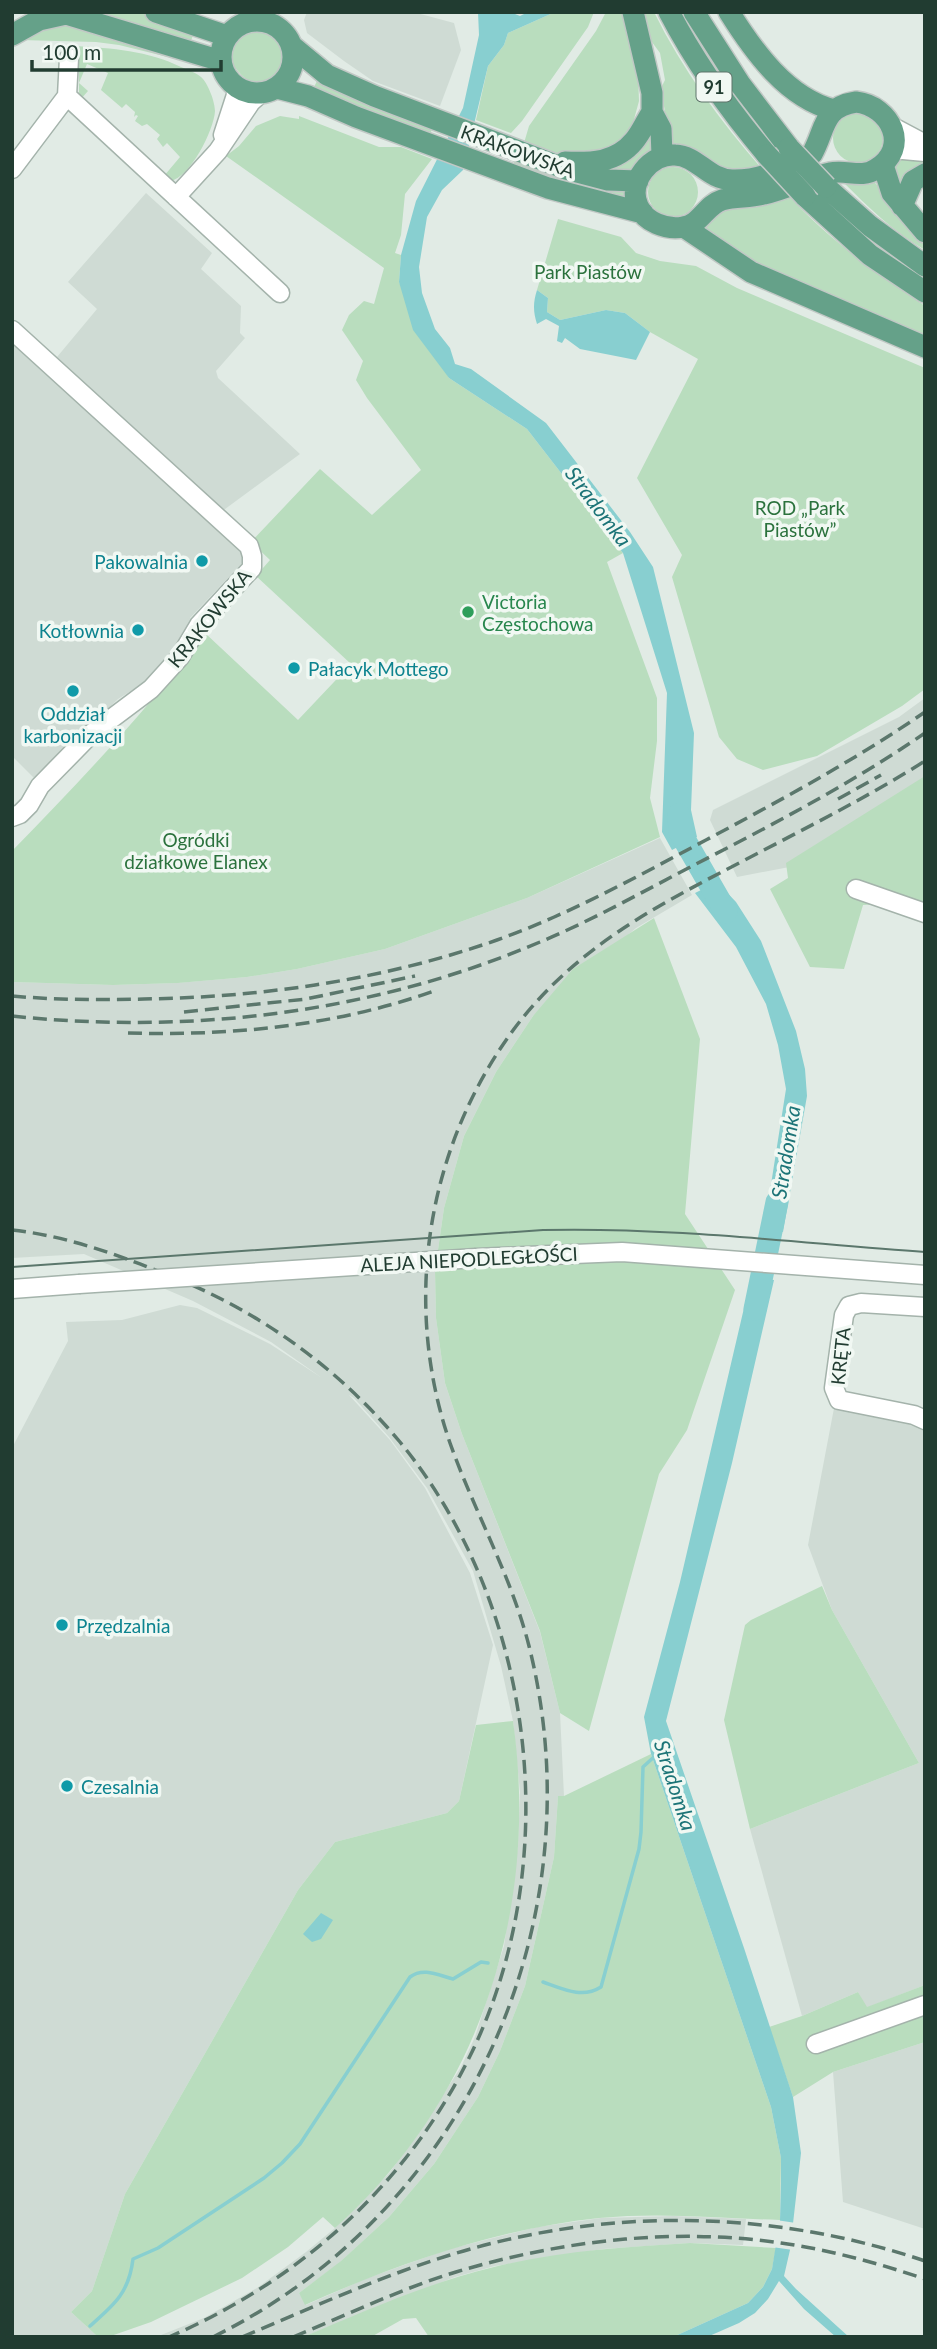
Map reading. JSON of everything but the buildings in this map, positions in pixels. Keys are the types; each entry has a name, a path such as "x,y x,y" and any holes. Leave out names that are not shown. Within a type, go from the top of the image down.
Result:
{"main road":[{"path":"12,22 18,12"},
{"path":"156,12 227,36"},
{"path":"633,12 650,80 653,112 661,129 662,155"},
{"name":"91","path":"669,12 719,96 767,155 805,196 870,255 925,292"},
{"name":"91","path":"694,12 740,84 789,148 826,187 870,226 925,267"},
{"path":"729,12 755,50 790,86 806,100 834,110"},
{"path":"12,35 40,20 65,13 221,61"},
{"path":"266,16 282,30 292,46 293,65 290,74 268,91 246,92 236,87 225,74 221,61 222,47 227,36 244,23 266,16"},
{"name":"KRAKOWSKA","path":"292,46 327,75 435,120 591,177 638,181"},
{"name":"KRAKOWSKA","path":"268,91 308,96 425,143 564,193 643,213 665,227 684,227"},
{"path":"643,213 637,201 638,181 650,163 662,155 678,155 691,159 708,173 720,178 753,178 784,168 812,154 827,118 834,110 843,104 866,103 882,112 893,127 894,137 888,157 892,192 925,232"},
{"path":"547,161 589,163 609,160 634,141 653,112"},
{"path":"684,227 693,224 720,201 764,195 828,173 864,174 874,171 888,157"},
{"path":"902,206 913,181 925,174"},
{"path":"684,227 751,272 925,347"}],"street":[{"path":"12,169 67,96 69,58"},
{"path":"218,151 236,95 236,87"},
{"path":"176,197 218,151 251,102 268,91"},
{"path":"67,96 280,293"},
{"path":"893,127 925,144"},
{"path":"888,157 925,152"},
{"name":"KRAKOWSKA","path":"12,330 249,546 252,556 251,568 199,625 180,657 151,689 90,734 40,786 29,805 20,814 12,817"},
{"path":"856,889 925,913"},
{"name":"ALEJA NIEPODLEGŁOŚCI","path":"12,1289 476,1258 622,1252 925,1275"},
{"name":"KRĘTA","path":"925,1307 861,1303 849,1306 844,1315 834,1388 839,1400 914,1415 925,1420"},
{"path":"816,2044 925,2005"}],"shaded area":[{"path":"307,12 413,12 454,23 461,50 440,106 373,81 344,61 307,33 304,20"},
{"path":"146,193 212,253 201,269 241,306 240,333 245,338 216,371 218,378 300,454 221,512 57,357 97,309 68,282"},
{"path":"12,342 241,550 245,560 190,618 193,623 158,674 118,699 36,780 12,756"},
{"path":"925,698 925,785 805,864 737,877 710,820 713,810 899,717"},
{"path":"660,838 692,895 636,928 533,1016 496,1072 464,1136 444,1208 435,1271 436,1318 445,1383 462,1434 540,1632 560,1713 564,1796 558,1796 554,1857 525,1986 500,2051 478,2097 434,2164 389,2217 338,2264 299,2293 306,2305 365,2279 449,2249 537,2227 601,2218 674,2216 746,2219 743,2245 690,2243 603,2249 495,2266 455,2277 303,2337 156,2337 204,2318 257,2288 335,2228 390,2172 461,2067 475,2037 504,1946 518,1846 520,1792 513,1721 501,1666 473,1571 427,1488 389,1437 349,1395 390,1440 425,1488 470,1573 493,1645 459,1801 447,1813 335,1842 298,1890 125,2194 92,2291 71,2312 98,2337 12,2337 12,1448 68,1341 66,1322 122,1320 180,1305 197,1308 270,1344 322,1378 271,1342 193,1301 84,1254 12,1258 12,982 113,985 177,983 247,977 297,969 385,949 527,898"},
{"path":"835,1403 925,1427 925,1985 866,2008 858,1992 802,2016 750,1829 919,1763 832,1610 808,1545"},
{"path":"925,2042 925,2229 843,2202 833,2072"}],"green space":[{"path":"84,12 139,12 194,33 190,43"},
{"path":"555,12 594,12 588,27 511,133 476,120 488,66 504,45 508,33"},
{"path":"606,12 623,12 638,75 639,101 633,123 625,138 610,150 563,155 524,143 529,126 596,31"},
{"path":"643,12 654,12 703,94 762,169 730,173 671,148 661,88 665,80 660,53 649,38"},
{"path":"62,24 185,58 184,61 96,42 20,40 21,35"},
{"path":"255,29 274,35 284,47 285,60 280,73 270,82 257,84 242,75 227,54 237,37"},
{"path":"76,46 116,49 156,57 194,72 204,80 214,103 214,119 200,152 178,178 170,181 164,176 180,157 167,143 163,147 157,139 160,135 147,124 142,126 135,121 138,116 134,117 135,112 126,104 122,108 101,90 108,73 87,64 79,83 79,57 76,56"},
{"path":"317,81 433,126 430,135 312,91"},
{"path":"79,83 88,91 80,100 79,98"},
{"path":"858,113 876,120 883,138 876,156 858,163 840,156 833,138 840,120"},
{"name":"Ogródki działkowe Elanex","path":"280,116 299,119 299,116 379,147 401,147 432,159 405,194 401,235 395,253 401,255 399,282 449,378 527,429 623,553 607,562 657,698 657,741 650,798 660,837 527,898 385,949 297,969 247,977 178,983 113,985 12,982 12,851 136,718 205,633 298,720 351,664 256,576 270,560 251,542 320,469 372,515 421,470 356,380 363,361 342,330 349,315 364,301 374,304 384,268 226,156 239,146 256,126"},
{"path":"653,117 655,143 647,159 630,170 609,176 608,168"},
{"path":"516,157 629,187 629,197 593,192 512,167"},
{"path":"905,157 925,161 925,167 899,193 894,167"},
{"path":"673,167 691,174 698,192 691,210 673,217 655,210 648,192 655,174"},
{"path":"873,180 909,228 925,243 925,250 892,227 843,182 853,184"},
{"path":"788,195 836,241 925,306 925,336 763,266 700,227 717,209"},
{"name":"ROD „Park Piastów”","path":"558,219 621,237 636,253 660,261 696,266 737,288 925,368 925,689 902,706 817,756 763,770 737,759 719,737 672,577 682,555 637,478 698,359 650,332 625,313 606,310 560,320 547,312 548,298 537,290"},
{"path":"925,776 925,906 915,902 863,905 844,969 810,967 770,889 788,878 786,863"},
{"path":"654,918 700,1039 685,1214 735,1290 687,1430 659,1474 589,1731 560,1713 540,1631 462,1434 445,1383 436,1318 435,1271 444,1208 464,1136 496,1072 533,1016 573,969"},
{"path":"822,1586 832,1610 919,1763 750,1829 724,1720 745,1625"},
{"path":"513,1721 519,1792 517,1862 507,1931 488,1997 462,2061 427,2121 385,2177 335,2228 323,2217 288,2247 242,2278 151,2322 108,2337 98,2337 71,2312 92,2291 125,2194 298,1890 335,1842 447,1813 459,1801 476,1725"},
{"path":"651,1754 771,2107 781,2158 780,2220 644,2216 561,2223 485,2239 449,2250 376,2275 305,2305 299,2293 341,2261 389,2217 434,2164 478,2097 500,2051 525,1986 554,1857 558,1796 564,1796"},
{"path":"925,1985 925,2042 833,2072 793,2097 769,2027 858,1992 867,2007"},
{"path":"690,2243 776,2248 772,2269 763,2287 748,2303 673,2337 429,2337 416,2318 403,2319 371,2337 303,2337 421,2289 494,2267 567,2253"}],"water":[{"path":"478,12 510,12 520,16 528,12 555,12 508,33 504,45 488,66 463,170 442,190 427,217 419,267 422,293 435,329 450,348 455,364 471,369 546,423 630,532 653,567 694,733 691,810 697,837 672,850 662,832 667,693 623,553 527,429 449,378 413,330 399,282 401,255 416,201 463,108 479,35"},
{"path":"537,290 548,298 547,312 560,320 606,310 625,313 650,332 636,360 580,349 565,338 562,343 557,341 559,326 546,319 537,324 534,307"},
{"path":"717,882 736,902 761,941 796,1031 805,1069 807,1096 783,1232 764,1229 786,1089 778,1045 766,1004 736,947 695,893"},
{"path":"751,1278 774,1280 732,1463 666,1721 793,2097 801,2153 790,2250 784,2276 849,2337 836,2337 804,2309 779,2281 755,2313 739,2323 707,2337 673,2337 748,2303 763,2287 772,2269 780,2220 781,2158 771,2107 651,1754 644,1717 680,1582"},
{"path":"321,1913 333,1920 321,1939 312,1942 303,1934"}],"pier":[{"path":"776,2220 796,2223 793,2250 772,2247"}],"waterway":[{"name":"Stradomka","path":"679,815 680,832 726,912"},
{"name":"Stradomka","path":"755,1309 777,1202"},
{"path":"543,1982 580,1993 601,1987 639,1849 643,1767 655,1756"},
{"path":"90,2326 124,2290 133,2259 158,2248 264,2178 300,2144 410,1977 425,1972 453,1979 481,1962 488,1963"}],"tram line":[{"path":"12,1267 543,1230 686,1233 925,1252"}],"railway":[{"path":"12,996 111,1000 234,995 367,976 454,954 524,930 629,881 817,779 925,712"},
{"path":"12,1016 147,1022 214,1020 281,1013 347,1002 477,966 540,942 618,905 812,802 925,733"},
{"path":"213,2337 302,2283 379,2215 443,2136 492,2047 526,1952 544,1852 546,1749 529,1646 502,1568 450,1443 435,1390 427,1336 426,1282 431,1228 442,1176 460,1124 484,1075 514,1029 538,1000 590,952 678,895 858,800 925,761"},
{"path":"838,799 881,775"},
{"path":"184,1012 306,999 415,976"},
{"path":"128,1033 205,1033 283,1026 359,1013 434,991"},
{"path":"12,1230 94,1248 206,1291 297,1345 351,1390 400,1442 446,1508 482,1581 507,1659 522,1739 526,1821 518,1902 500,1981 470,2056 444,2103 415,2146 345,2224 262,2288 169,2337"},
{"path":"242,2337 345,2293 450,2255 508,2239 568,2228 688,2220 748,2224 808,2231 925,2261"},
{"path":"293,2337 394,2294 456,2272 535,2252 617,2240 699,2236 781,2243 818,2249 925,2279"}],"place":[{"name":"Pakowalnia","path":"202,561"},
{"name":"Victoria Częstochowa","path":"468,612"},
{"name":"Kotłownia","path":"138,630"},
{"name":"Pałacyk Mottego","path":"294,668"},
{"name":"Oddział karbonizacji","path":"73,691"},
{"name":"Przędzalnia","path":"62,1625"},
{"name":"Czesalnia","path":"67,1786"}],"park label":[{"name":"Park Piastów","path":"588,271"}]}
